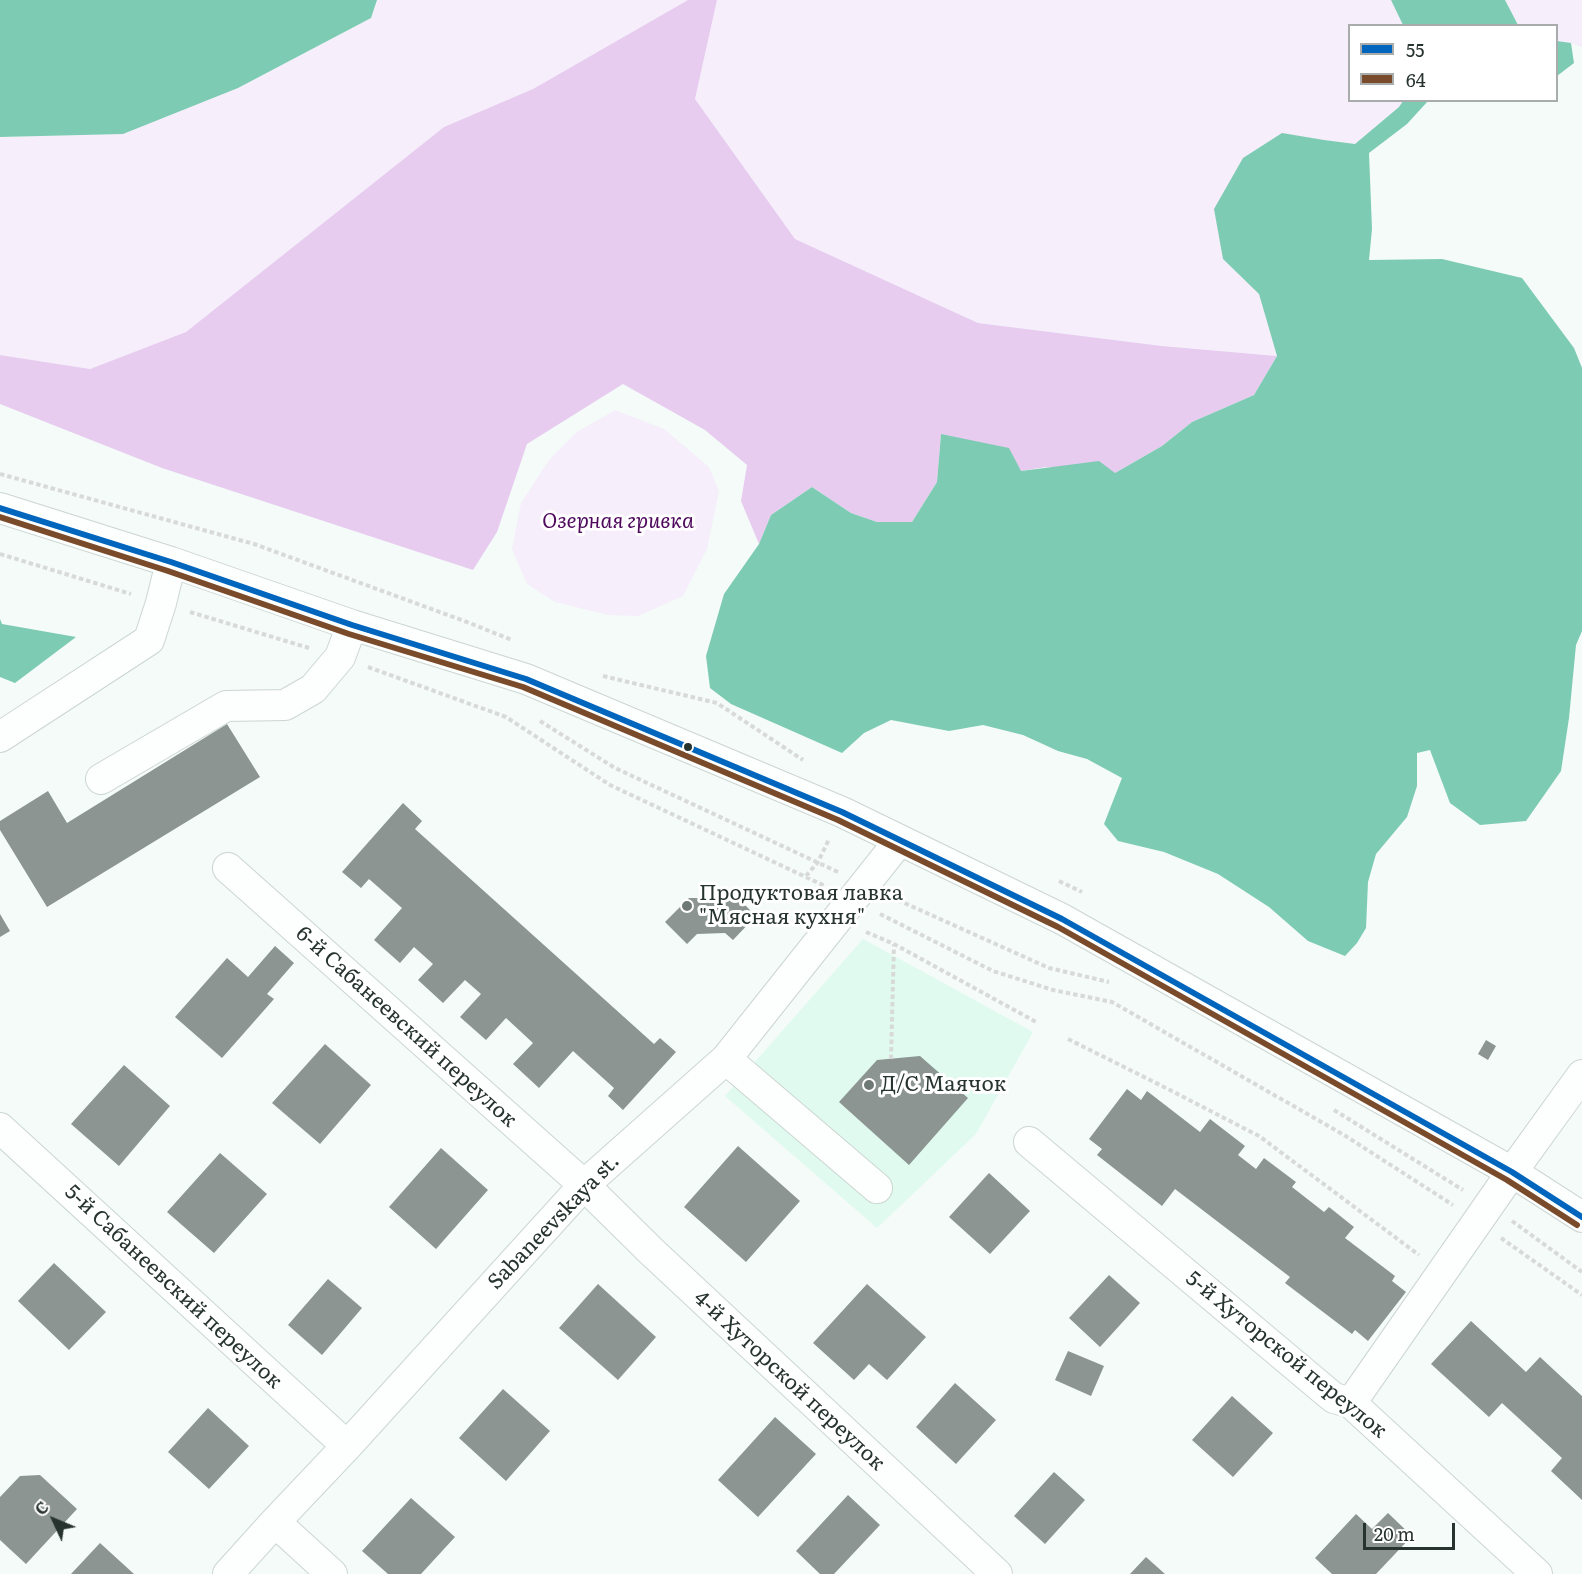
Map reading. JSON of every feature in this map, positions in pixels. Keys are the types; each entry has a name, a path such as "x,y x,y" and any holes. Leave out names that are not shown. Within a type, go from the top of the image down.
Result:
{"street":[{"path":"0,508 526,679 842,812 1062,919 1512,1172 1582,1217"},
{"path":"0,737 149,640 171,562"},
{"path":"101,779 226,706 285,705 314,689 340,657 351,624"},
{"name":"Sabaneevskaya st.","path":"228,1574 584,1185 726,1059 900,840"},
{"name":"6-й Сабанеевский переулок","path":"228,868 584,1185"},
{"path":"726,1059 877,1188"},
{"path":"1343,1401 1582,1075"},
{"name":"5-й Сабанеевский переулок","path":"0,1128 347,1446"},
{"name":"5-й Хуторской переулок","path":"1029,1142 1343,1401 1537,1574"},
{"name":"4-й Хуторской переулок","path":"584,1185 651,1251 997,1574"},
{"path":"275,1522 332,1574"}],"path":[{"path":"0,554 340,657 506,717 610,785 806,876 851,901 993,971 1053,990 1112,1002 1483,1213 1582,1272"},
{"path":"539,720 615,768 818,862 851,901 894,944 1038,1023"},
{"path":"851,901 1049,968 1112,983"},
{"path":"891,1059 894,944"},
{"path":"1068,1039 1258,1136 1420,1257"},
{"path":"1331,1108 1452,1184 1582,1296"}],"shaded area":[{"path":"0,0 377,0 371,18 238,88 123,134 0,137"},
{"path":"688,0 717,0 695,99 795,239 978,323 1162,346 1277,356 1254,395 1192,422 1162,446 1115,473 1046,467 1021,471 941,434 937,482 912,522 877,522 851,513 812,487 771,515 759,544 741,501 747,465 705,430 623,384 527,444 497,532 473,570 162,468 0,404 0,355 90,369 186,332 444,127 533,89"},
{"path":"1391,0 1505,0 1517,24 1403,24"},
{"path":"1558,41 1571,43 1574,63 1558,75"},
{"path":"1402,102 1427,102 1407,124 1369,153 1372,229 1369,260 1442,259 1522,278 1574,348 1582,368 1582,631 1576,645 1561,771 1526,821 1480,825 1450,803 1430,750 1417,753 1417,786 1407,817 1376,854 1368,882 1366,928 1357,943 1345,956 1308,941 1269,907 1218,874 1164,852 1118,841 1104,824 1122,778 1087,759 1058,751 1023,735 983,725 949,731 891,720 864,733 842,753 731,704 710,688 706,656 724,594 759,544 771,515 812,487 851,513 877,522 912,522 937,482 941,434 1009,448 1021,471 1099,461 1115,473 1162,446 1192,422 1254,395 1277,356 1259,294 1223,259 1214,209 1243,158 1282,133 1355,144"},
{"path":"0,619 2,624 76,637 15,683 0,677"},
{"name":"Д/С Маячок","path":"863,939 1033,1032 976,1134 877,1228 725,1096"}],"green space":[{"path":"377,0 688,0 533,89 444,127 186,332 90,369 0,355 0,137 123,134 238,88 371,18"},
{"path":"717,0 1391,0 1403,24 1348,24 1348,102 1402,102 1399,107 1355,144 1324,140 1223,259 1259,294 1277,356 1162,346 978,323 795,239 695,99"},
{"path":"1505,0 1582,0 1582,47 1558,41 1558,24 1517,24"},
{"name":"Озерная гривка","path":"615,410 664,429 709,467 719,491 707,549 683,596 638,616 608,615 555,602 527,584 512,549 521,503 549,460 577,432"}],"building":[{"path":"227,724 260,777 47,907 0,830 0,821 48,791 67,823"},
{"path":"403,803 422,821 415,829 654,1044 660,1038 676,1052 623,1110 608,1096 614,1088 573,1051 539,1088 513,1064 533,1043 506,1018 486,1040 460,1017 481,994 465,980 443,1003 418,980 433,964 414,947 400,963 374,940 402,908 369,879 361,888 342,872"},
{"path":"731,891 756,916 733,940 725,933 697,934 687,944 665,922 689,898 724,898"},
{"path":"0,914 10,931 0,937"},
{"path":"275,946 294,963 267,994 274,999 222,1058 175,1017 227,958 248,977"},
{"path":"1486,1040 1496,1046 1488,1060 1478,1054"},
{"path":"325,1044 371,1085 320,1144 272,1103"},
{"path":"920,1056 968,1098 909,1165 839,1102 877,1060"},
{"path":"124,1065 170,1106 119,1166 71,1124"},
{"path":"1127,1089 1141,1100 1147,1091 1200,1132 1210,1119 1245,1146 1238,1155 1256,1169 1264,1158 1296,1182 1292,1187 1324,1212 1329,1207 1354,1227 1345,1238 1395,1276 1392,1281 1406,1292 1368,1341 1355,1330 1352,1334 1285,1283 1290,1277 1175,1189 1162,1206 1097,1155 1102,1149 1089,1139"},
{"path":"738,1146 800,1201 746,1262 684,1207"},
{"path":"441,1148 488,1190 436,1249 389,1207"},
{"path":"220,1153 267,1194 214,1253 167,1212"},
{"path":"989,1173 1030,1211 990,1254 949,1217"},
{"path":"54,1263 106,1312 69,1350 18,1301"},
{"path":"1109,1275 1140,1303 1100,1347 1069,1318"},
{"path":"328,1279 362,1308 322,1355 288,1325"},
{"path":"598,1284 656,1337 618,1380 559,1328"},
{"path":"867,1284 926,1337 887,1380 869,1364 854,1380 813,1343"},
{"path":"1471,1321 1526,1372 1540,1357 1582,1396 1582,1500 1551,1471 1562,1458 1502,1403 1489,1417 1431,1364"},
{"path":"1068,1351 1104,1366 1091,1396 1055,1380"},
{"path":"955,1383 996,1420 956,1464 916,1427"},
{"path":"503,1389 550,1431 506,1481 459,1438"},
{"path":"1232,1396 1273,1433 1233,1477 1192,1440"},
{"path":"208,1408 249,1446 209,1489 168,1452"},
{"path":"775,1417 816,1454 758,1517 718,1480"},
{"path":"1054,1472 1085,1500 1045,1544 1014,1516"},
{"path":"40,1475 77,1509 26,1564 0,1540 0,1497 20,1476"},
{"path":"848,1495 880,1525 834,1574 820,1574 796,1551"},
{"path":"411,1498 455,1537 421,1574 388,1574 362,1551"},
{"path":"1388,1513 1412,1536 1376,1574 1332,1574 1315,1558 1356,1514 1372,1529"},
{"path":"100,1543 134,1574 71,1574"},
{"path":"1146,1557 1165,1574 1130,1574"}],"transit line":[{"name":"55","path":"0,508 171,562 352,625 526,679 842,812 1062,919 1512,1172 1582,1217"},
{"name":"64","path":"0,517 168,571 349,634 523,687 838,820 1058,927 1507,1180 1577,1225"}],"place":[{"name":"Продуктовая лавка \"Мясная кухня\"","path":"687,906"},
{"name":"Д/С Маячок","path":"869,1085"}]}
